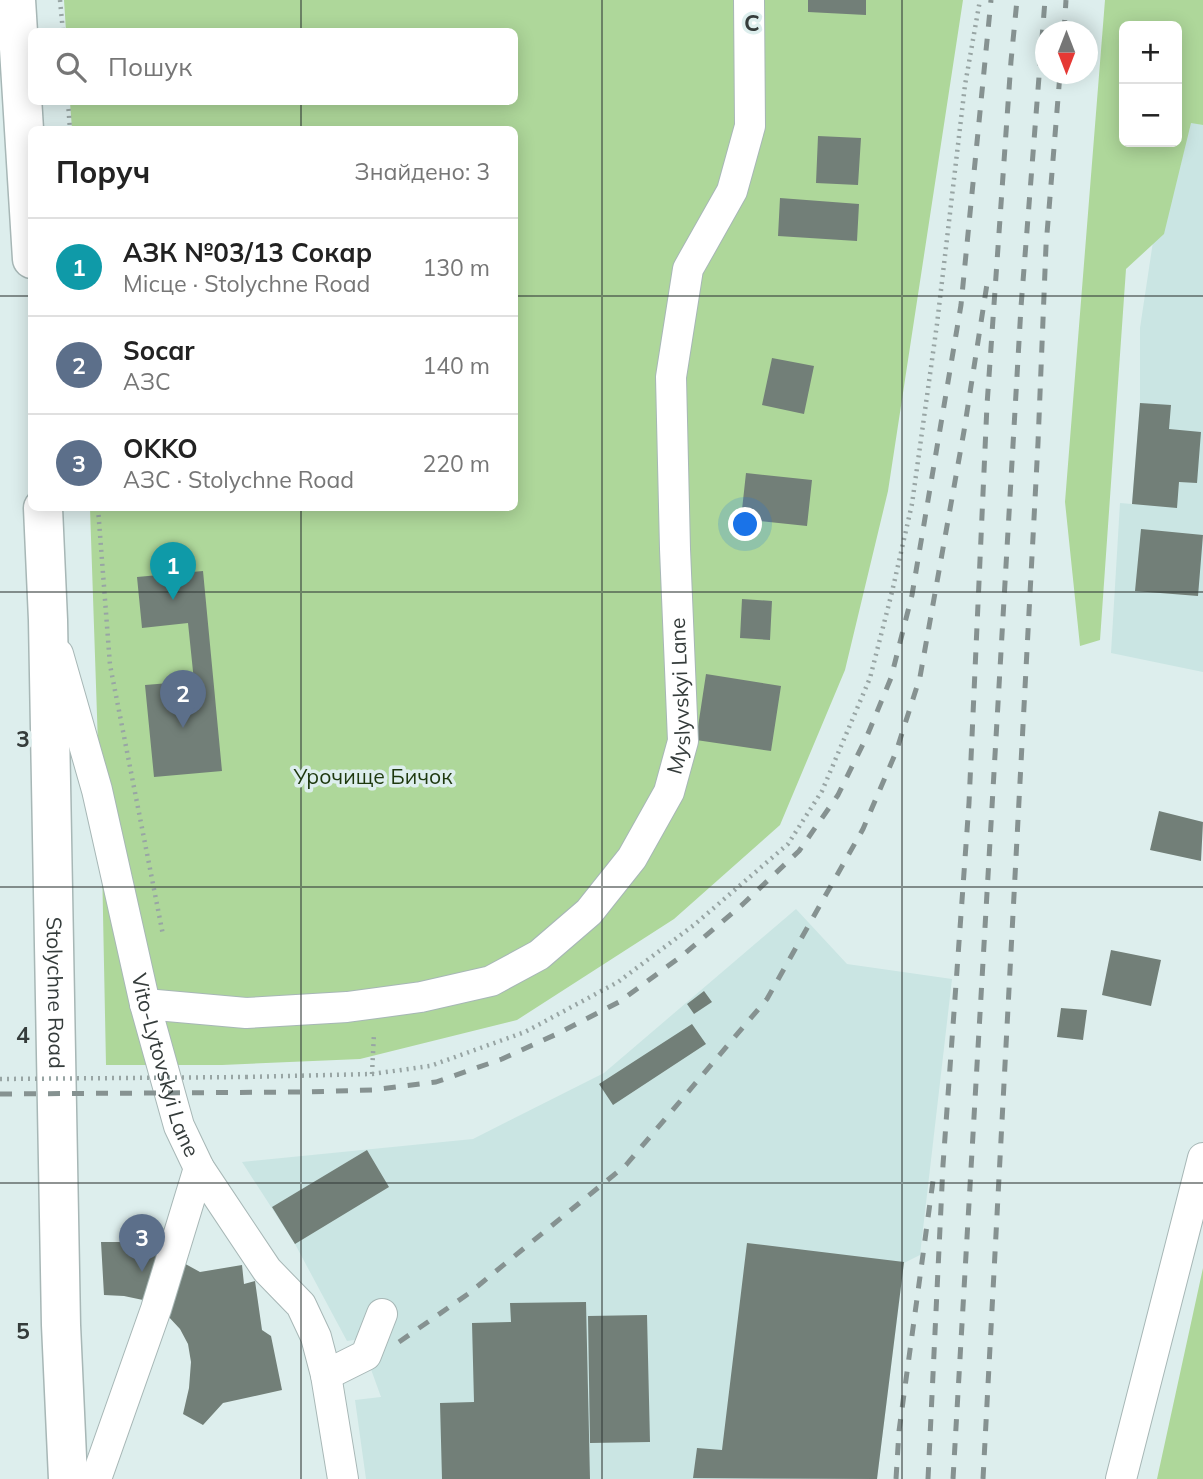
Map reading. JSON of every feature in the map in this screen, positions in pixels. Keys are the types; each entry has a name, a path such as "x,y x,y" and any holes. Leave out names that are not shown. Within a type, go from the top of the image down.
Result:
{"highway":[{"path":"16,0 28,194"},
{"name":"Stolychne Road","path":"43,511 48,620 61,1311 68,1479"}],"street":[{"name":"Myslyvskyi Lane","path":"145,1004 246,1013 421,997 491,981 539,955 589,912 632,858 669,792 683,741 671,377 688,269 732,191 750,126 749,0"},
{"name":"Vito-Lytovskyi Lane","path":"48,620 97,790 145,1004 179,1126 199,1168 267,1270 301,1306 316,1337 326,1374 343,1479"},
{"path":"1121,1479 1203,1158"},
{"path":"96,1479 156,1309 199,1168"},
{"path":"326,1374 366,1355 382,1314"}],"path":[{"path":"60,0 63,28"},
{"path":"0,1079 372,1074 430,1066 524,1032 618,982 694,925 788,844 822,791 870,678 912,504 937,324 965,85 981,0"},
{"path":"68,105 70,126"},
{"path":"98,511 110,665 163,939"},
{"path":"372,1074 375,1003"}],"shaded area":[{"path":"1189,122 1203,125 1203,672 1111,653 1120,503 1132,504 1140,403 1140,328 1167,147 1182,147 1182,134"},
{"path":"796,909 847,964 952,979 920,1255 904,1263 877,1479 366,1479 355,1400 381,1397 360,1339 347,1341 295,1244 242,1162 473,1139 604,1073"}],"green space":[{"name":"Урочище Бичок","path":"64,0 963,0 888,491 845,670 780,825 674,919 517,1020 360,1059 222,1065 106,1065 90,511 518,511 518,126 72,126 70,105 518,105 518,28 66,28"},
{"path":"1105,0 1203,0 1203,125 1191,123 1164,234 1126,269 1100,640 1080,646 1065,502"},
{"path":"1203,1268 1203,1479 1157,1479"}],"building":[{"path":"808,0 866,0 866,15 808,12"},
{"path":"818,136 861,138 858,185 816,183"},
{"path":"780,198 859,204 857,241 778,236"},
{"path":"772,358 814,366 804,414 762,405"},
{"path":"1140,403 1171,405 1169,429 1201,432 1197,483 1179,482 1177,508 1132,504"},
{"path":"746,473 812,480 807,526 741,519"},
{"path":"1141,529 1203,535 1198,596 1135,591"},
{"path":"203,571 222,771 154,777 145,685 194,681 188,623 142,628 137,577"},
{"path":"742,599 772,601 770,640 740,638"},
{"path":"706,674 781,686 771,751 696,740"},
{"path":"1159,811 1203,822 1201,861 1150,850"},
{"path":"1111,950 1161,960 1151,1006 1102,995"},
{"path":"704,991 712,1002 694,1014 687,1004"},
{"path":"1061,1008 1087,1010 1083,1040 1057,1037"},
{"path":"692,1024 706,1044 613,1105 599,1084"},
{"path":"367,1150 389,1187 295,1244 272,1207"},
{"path":"101,1242 130,1242 160,1250 200,1272 242,1265 244,1284 255,1281 262,1330 271,1336 282,1390 223,1403 203,1425 183,1414 191,1362 188,1344 180,1329 167,1315 143,1300 104,1295"},
{"path":"747,1243 904,1262 877,1479 693,1478 697,1448 722,1450"},
{"path":"586,1302 590,1479 442,1479 440,1403 474,1402 472,1323 511,1322 510,1303"},
{"path":"647,1315 650,1442 590,1443 588,1316"}],"railway":[{"path":"0,1094 307,1092 372,1090 436,1082 502,1059 619,1002 683,955 799,851 838,795 867,736 891,678 912,595 961,305 991,0"},
{"path":"928,1479 943,1165 969,803 987,405 1017,0"},
{"path":"953,1479 1021,307 1045,0"},
{"path":"1065,21 1066,0"},
{"path":"983,1479 1046,246 1059,84"},
{"path":"399,1342 468,1294 626,1165 767,999 863,829 896,752 920,677 987,284"},
{"path":"896,1479 899,1431 933,1181"}],"place":[{"name":"АЗК №03/13 Сокар","path":"173,600"},
{"name":"Socar","path":"183,728"},
{"name":"OKKO","path":"142,1272"}]}
